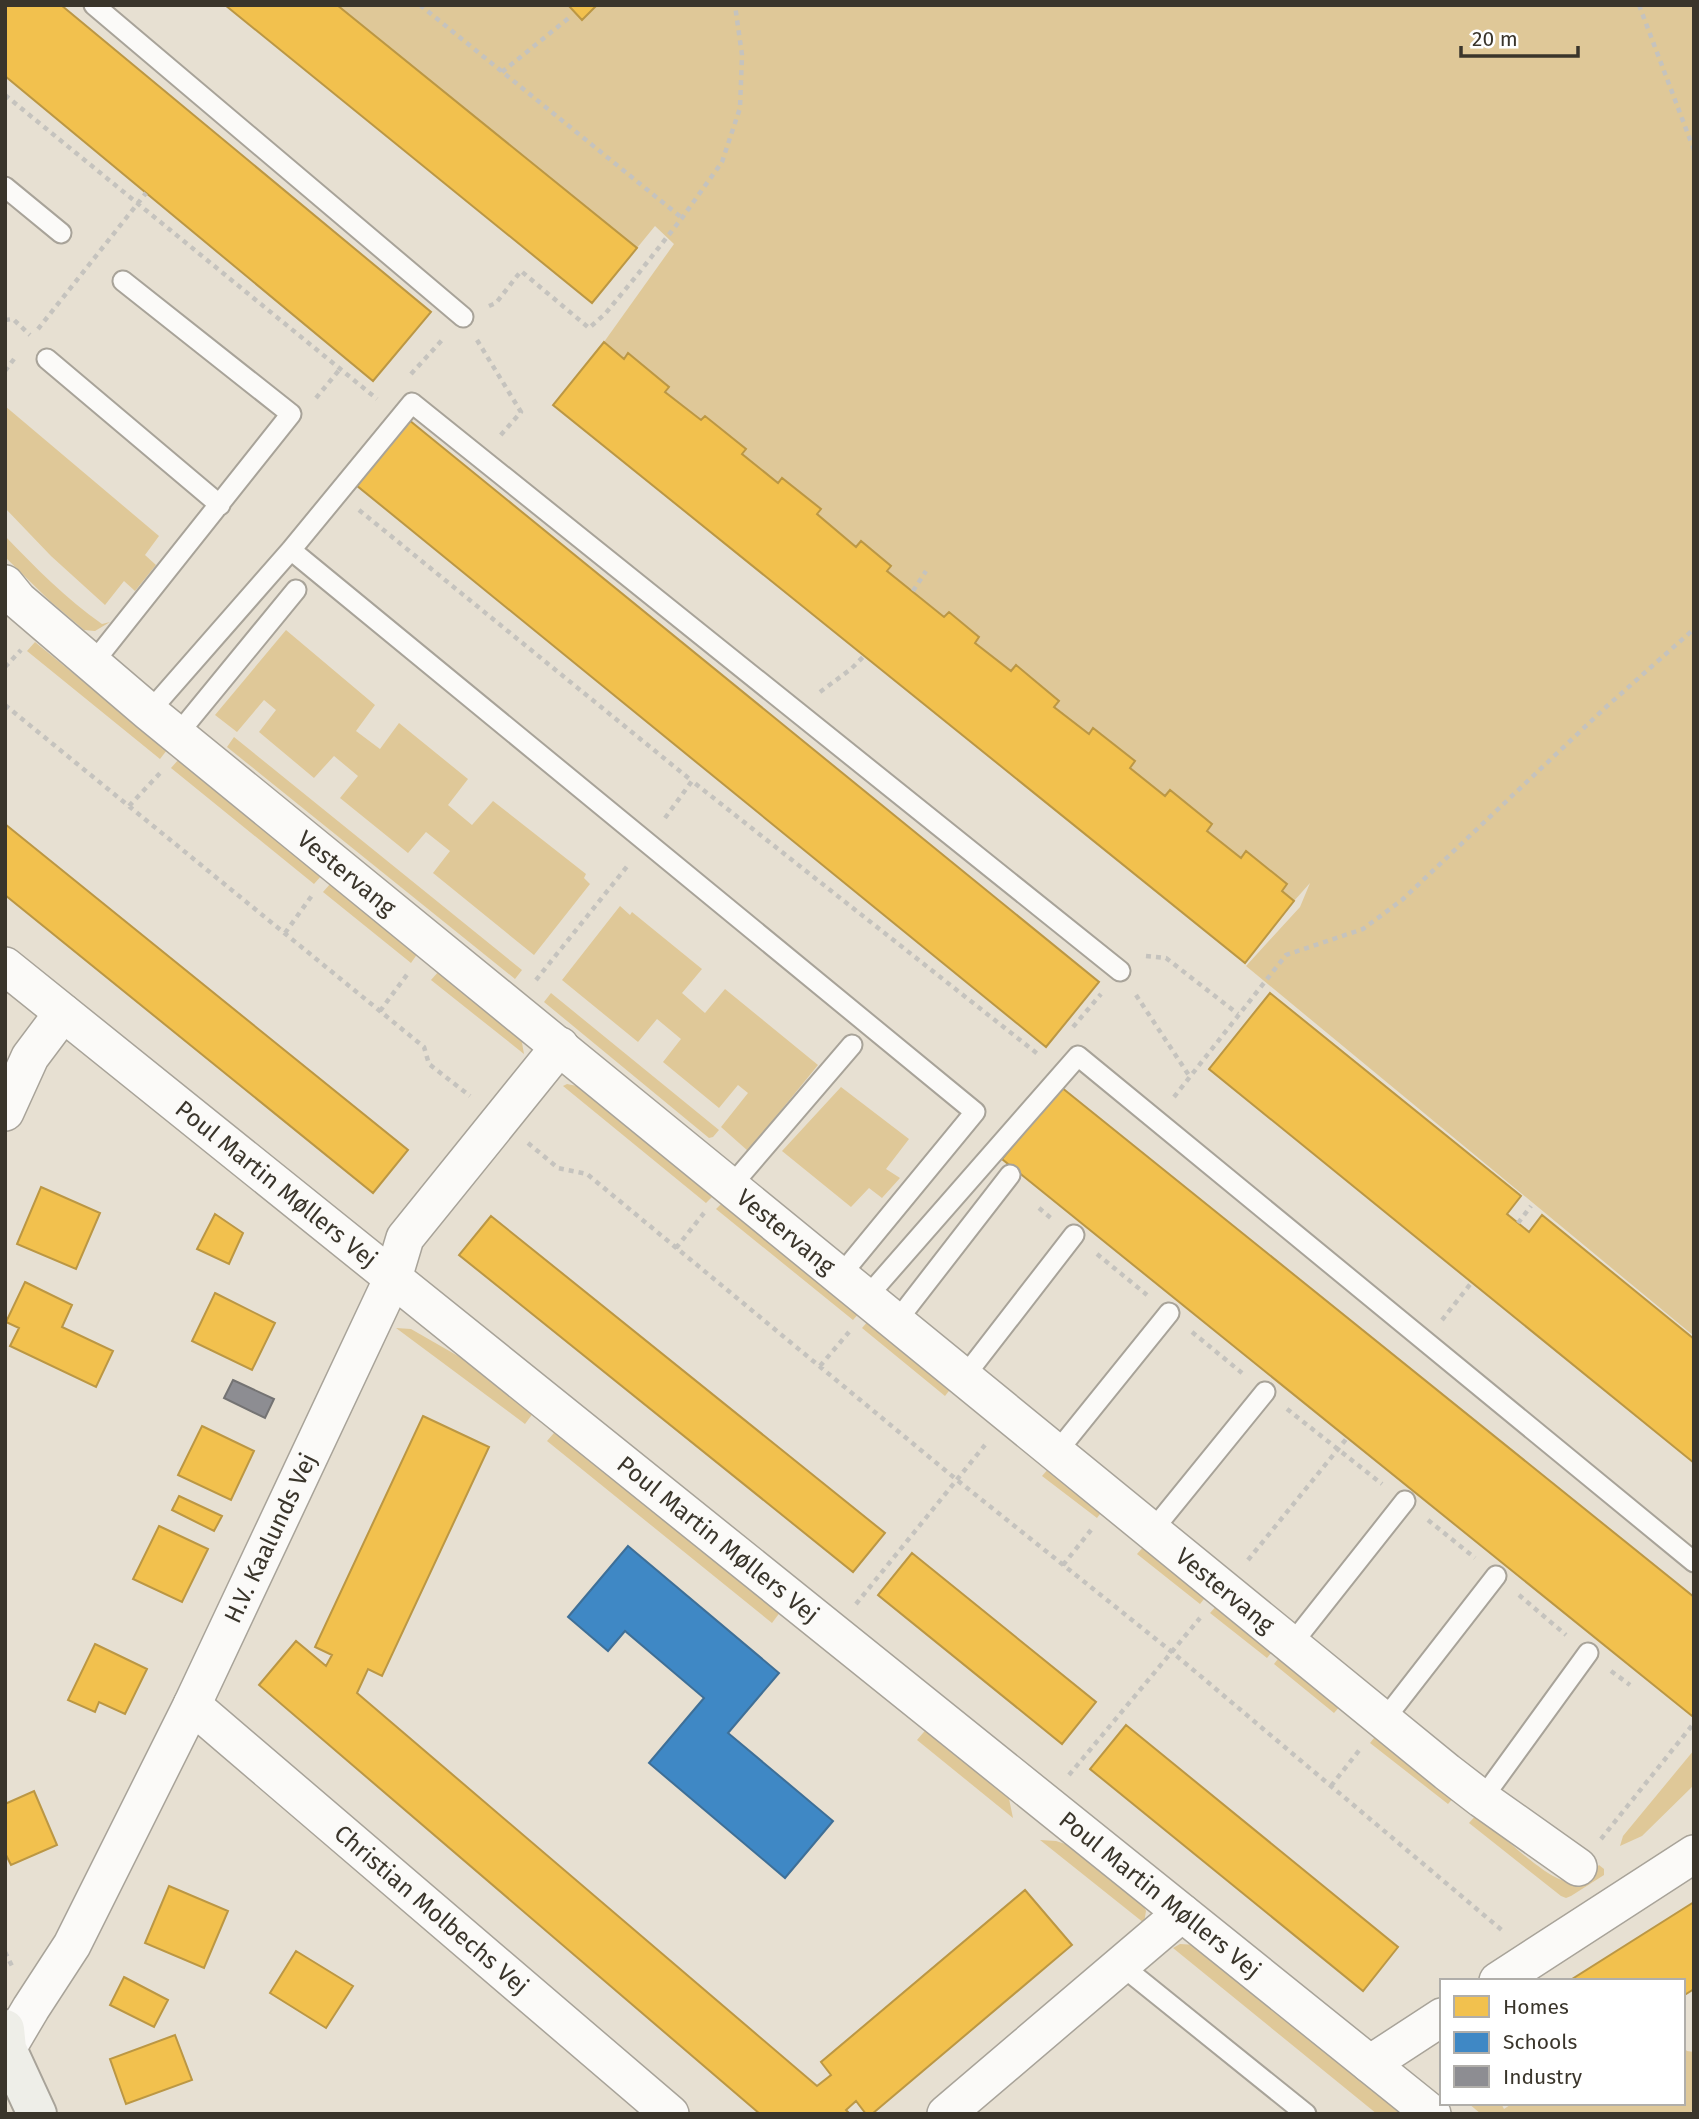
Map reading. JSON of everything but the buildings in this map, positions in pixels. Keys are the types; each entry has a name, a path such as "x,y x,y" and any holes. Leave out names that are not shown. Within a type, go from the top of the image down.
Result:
{"street":[{"name":"Vestervang","path":"5,584 18,600 149,712 1291,1645 1482,1800 1578,1867"},
{"name":"Poul Martin Møllers Vej","path":"5,966 1370,2064 1424,2111"},
{"path":"5,1112 30,1057 63,1013"},
{"name":"H.V. Kaalunds Vej","path":"6,2044 72,1945 192,1705 393,1278 405,1238 560,1046"},
{"name":"Christian Molbechs Vej","path":"192,1705 670,2114"},
{"path":"1501,1979 1694,1854"},
{"path":"946,2114 1182,1913"},
{"path":"1370,2064 1440,2018"},
{"path":"6,2044 37,2114"}],"lane":[{"path":"94,5 463,317"},
{"path":"5,187 61,233"},
{"path":"93,663 292,414 123,281"},
{"path":"47,359 220,505"},
{"path":"149,712 291,550 412,403 1120,971"},
{"path":"291,550 975,1112 853,1287"},
{"path":"181,738 296,590"},
{"path":"731,1186 852,1045"},
{"path":"853,1287 1078,1056 1694,1562"},
{"path":"896,1322 1010,1175"},
{"path":"964,1377 1074,1235"},
{"path":"1056,1453 1169,1313"},
{"path":"1152,1531 1265,1392"},
{"path":"1291,1645 1405,1501"},
{"path":"1384,1720 1496,1576"},
{"path":"1482,1800 1588,1653"},
{"path":"1121,1965 1306,2114"}],"path":[{"path":"420,5 682,218"},
{"path":"410,375 463,317 496,303 521,271 589,328 605,314 682,218 722,162 740,108 742,55 736,5"},
{"path":"1639,5 1694,150"},
{"path":"502,72 570,16"},
{"path":"5,95 383,404"},
{"path":"25,345 146,193"},
{"path":"61,233 82,242 97,257"},
{"path":"463,317 521,412"},
{"path":"5,371 19,354"},
{"path":"292,414 308,406 340,369"},
{"path":"338,492 692,781"},
{"path":"913,591 926,571"},
{"path":"1156,1120 1286,955 1363,929 1402,900 1606,707 1694,629"},
{"path":"794,711 863,657"},
{"path":"5,705 424,1047 429,1064 558,1168 587,1174 957,1480 1172,1652 1534,1957"},
{"path":"129,806 166,767 181,738"},
{"path":"285,933 336,864"},
{"path":"380,1011 433,943"},
{"path":"1070,1030 1120,971 1140,956 1166,958 1238,1014"},
{"path":"1120,971 1190,1077"},
{"path":"1518,1223 1531,1206"},
{"path":"1039,1208 1630,1685"},
{"path":"834,1632 1010,1414"},
{"path":"1331,1786 1384,1720"},
{"path":"1578,1867 1694,1723"}],"shaded area":[{"path":"337,5 1694,5 1694,1336 1246,966 1300,907 1310,883 1294,901 1282,891 1287,884 1246,852 1241,858 1207,831 1212,824 1170,790 1165,796 1130,768 1134,761 1093,729 1089,734 1054,707 1016,666 1011,671 975,643 979,636 949,612 944,617 887,571 891,566 861,541 856,547 817,514 821,509 782,478 778,483 742,454 746,449 705,416 701,420 665,392 669,387 628,354 624,359 604,342 674,244 655,226 637,248"},
{"path":"5,406 159,536 145,555 156,565 135,591 124,581 105,605 51,556 5,508"},
{"path":"5,536 76,604 102,624 110,622 95,631 84,630 5,557"},
{"path":"286,630 375,705 356,731 380,749 399,723 468,779 448,805 472,825 493,801 586,874 584,878 590,884 534,955 433,873 450,851 426,832 408,853 340,798 358,776 334,756 314,778 259,732 276,710 264,700 237,732 215,715"},
{"path":"35,642 167,750 160,759 27,651"},
{"path":"234,737 522,970 515,979 227,747"},
{"path":"179,759 322,875 314,884 171,768"},
{"path":"331,883 418,953 411,963 323,892"},
{"path":"620,906 630,915 632,912 702,969 682,993 705,1013 725,989 818,1065 748,1151 721,1127 748,1093 738,1085 719,1108 663,1062 681,1039 657,1019 638,1042 562,980"},
{"path":"439,971 521,1037 524,1054 431,980"},
{"path":"551,993 719,1130 709,1138 544,1002"},
{"path":"567,1084 582,1087 714,1195 706,1203 563,1086"},
{"path":"841,1087 909,1139 886,1169 900,1178 882,1198 869,1188 851,1207 782,1151"},
{"path":"723,1202 860,1312 853,1320 716,1209"},
{"path":"869,1320 952,1387 945,1396 862,1328"},
{"path":"396,1328 411,1329 465,1360 537,1408 525,1424"},
{"path":"560,1426 784,1607 772,1623 547,1441"},
{"path":"1050,1467 1103,1510 1097,1518 1042,1476"},
{"path":"1146,1544 1208,1594 1200,1604 1137,1554"},
{"path":"1219,1603 1275,1648 1267,1658 1210,1613"},
{"path":"1281,1655 1342,1704 1334,1713 1274,1664"},
{"path":"929,1726 1007,1789 1013,1818 917,1740"},
{"path":"1378,1733 1455,1796 1448,1804 1370,1743"},
{"path":"1694,1750 1694,1785 1642,1836 1620,1846 1623,1836"},
{"path":"1477,1814 1533,1862 1557,1878 1576,1881 1599,1865 1604,1869 1604,1875 1571,1896 1561,1896 1469,1823"},
{"path":"1040,1840 1056,1841 1078,1848 1141,1899 1146,1911 1144,1923"},
{"path":"1180,1944 1196,1945 1401,2111 1399,2114 1377,2114 1173,1948"},
{"path":"1685,2049 1694,2052 1694,2110 1688,2114 1481,2114 1470,2105 1502,2105 1504,2109 1510,2105 1685,2105"}]}
